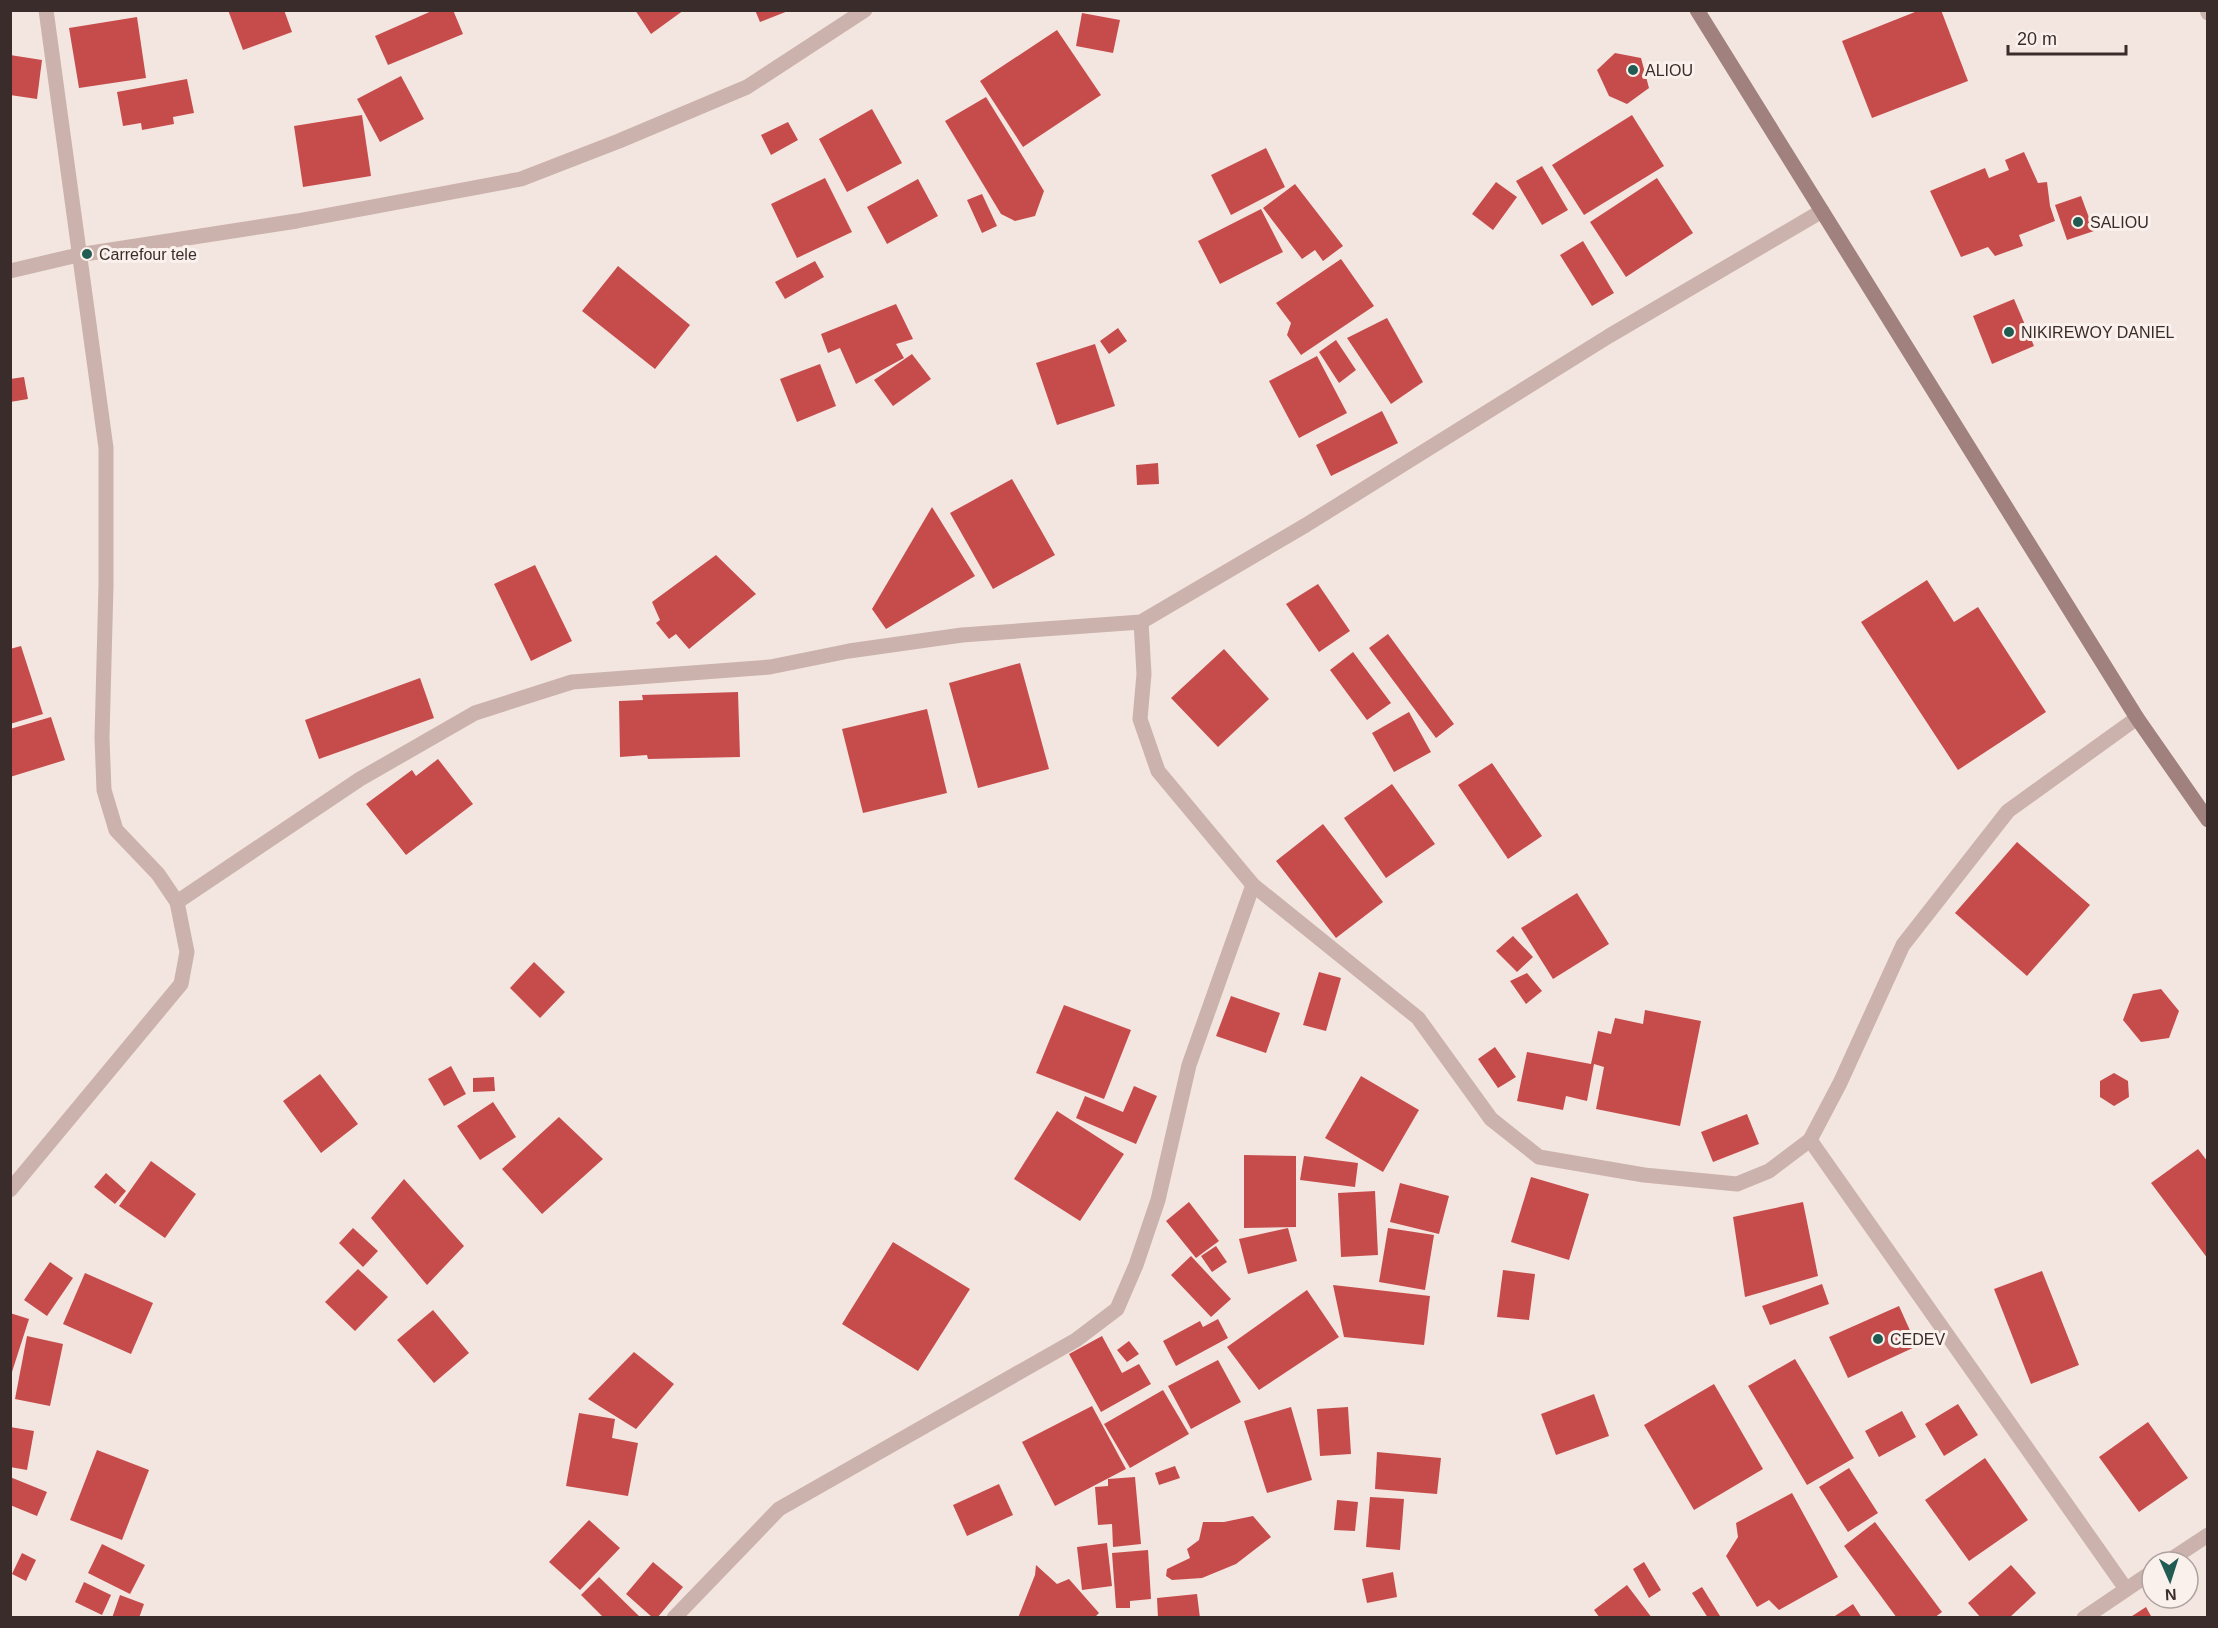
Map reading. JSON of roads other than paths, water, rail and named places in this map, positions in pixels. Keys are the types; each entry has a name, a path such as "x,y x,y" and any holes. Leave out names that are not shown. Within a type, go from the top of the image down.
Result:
{"street":[{"path":"10,1190 181,984 187,952 177,902 158,874 116,830 104,790 102,738 106,585 106,448 46,10"},
{"path":"10,271 78,255 297,221 521,179 747,87 865,10"},
{"path":"1697,10 2137,718 2208,820"},
{"path":"177,902 360,779 475,713 572,682 770,667 849,651 962,635 1141,622 1306,525 1609,336 1822,211"},
{"path":"1141,622 1144,674 1140,719 1158,771 1253,885 1418,1018 1491,1119 1539,1157 1644,1175 1737,1184 1769,1171 1810,1140 1840,1083 1904,945 2008,811 2137,718"},
{"path":"674,1617 779,1509 1077,1340 1117,1309 1136,1264 1158,1200 1189,1065 1253,885"},
{"path":"1810,1140 2126,1590"},
{"path":"2185,1550 2208,1535"},
{"path":"2084,1617 2140,1580"}],"place":[{"name":"ALIOU","path":"1633,70"},
{"name":"SALIOU","path":"2078,222"},
{"name":"Carrefour tele","path":"87,254"},
{"name":"NIKIREWOY DANIEL","path":"2009,332"},
{"name":"CEDEV","path":"1878,1339"}]}
